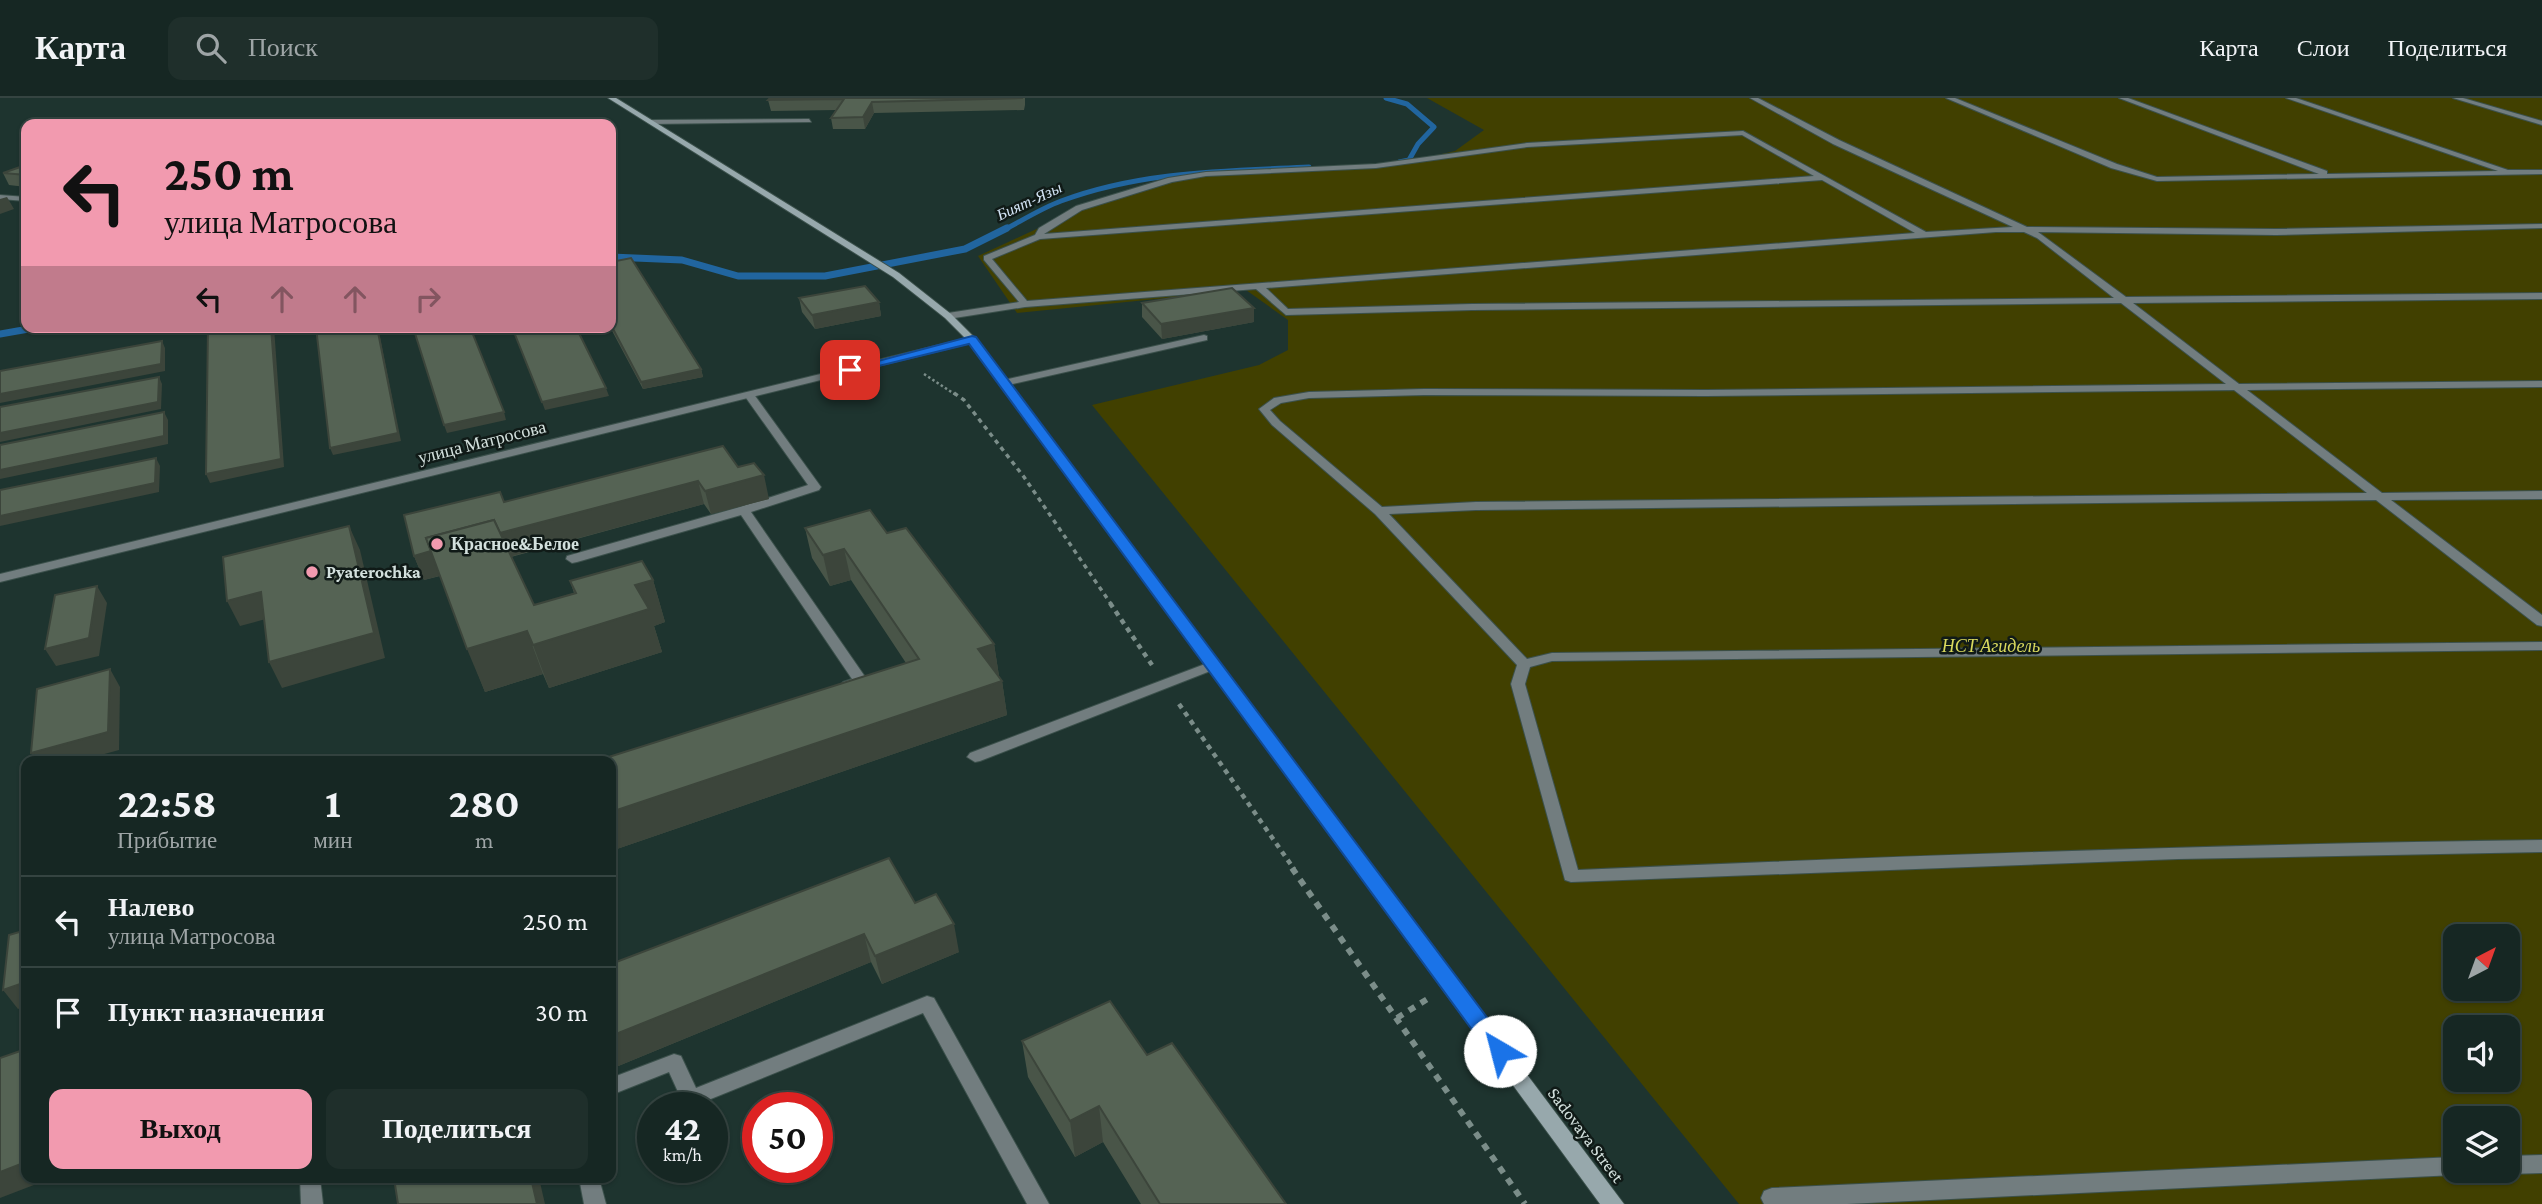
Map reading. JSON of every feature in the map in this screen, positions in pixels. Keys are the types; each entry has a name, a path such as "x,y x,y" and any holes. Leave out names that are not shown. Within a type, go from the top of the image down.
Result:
{"main road":[{"name":"Sadovaya Street","path":"611,98 886,268 948,316 972,340 1614,1204"}],"street":[{"path":"1753,98 1836,142 2040,236 2542,622"},
{"path":"1949,98 2145,178 2542,172"},
{"path":"2122,98 2332,176"},
{"path":"2289,98 2512,173"},
{"path":"2456,98 2542,123"},
{"path":"650,122 808,121"},
{"path":"1039,237 1042,230 1079,208 1171,180 1206,174 1376,166 1527,145 1742,133 1924,234"},
{"path":"1025,304 987,258 1039,237 1823,178"},
{"path":"0,197 21,199"},
{"path":"948,316 1025,304 1996,229 2276,232 2542,226"},
{"path":"1259,287 1286,312 1472,307 2542,296"},
{"path":"1004,383 1204,338"},
{"name":"улица Матросова","path":"0,580 972,340"},
{"path":"1524,664 1378,511 1276,423 1264,409 1278,400 1310,395 1399,393 2542,384"},
{"path":"572,559 815,487 749,395"},
{"path":"1378,511 1476,506 2542,495"},
{"path":"744,510 861,681 834,690"},
{"path":"1524,664 1552,657 2542,646"},
{"path":"1524,664 1518,684 1571,876 1950,860 2542,846"},
{"path":"975,757 1213,665"},
{"path":"616,1085 674,1062 691,1099 927,1003 1038,1204"},
{"path":"2520,1165 2542,1164"},
{"path":"1772,1198 2443,1167"},
{"path":"310,1183 312,1204"},
{"path":"590,1183 595,1204"}],"path":[{"path":"900,358 964,400 1024,477 1525,1204"},
{"path":"1397,1018 1451,985"}],"green space":[{"name":"НСТ Агидель","path":"1427,98 2542,98 2542,1204 1739,1204 1092,405 1259,365 1288,350 1288,320 1246,290 1017,313 978,256 1093,203 1190,177 1252,171 1398,164 1455,151 1484,130"}],"building":[{"path":"770,98 1023,98 872,102 863,117 831,118 844,99 768,100"},
{"path":"21,167 21,175 3,173"},
{"path":"631,258 701,369 641,382 615,333 616,261"},
{"path":"865,286 879,302 812,315 799,298"},
{"path":"1232,288 1254,308 1161,324 1142,303"},
{"path":"208,333 271,333 281,459 206,474"},
{"path":"317,333 378,333 398,433 330,448"},
{"path":"415,333 472,333 504,412 444,425"},
{"path":"514,333 579,333 606,388 542,402"},
{"path":"162,341 161,364 0,394 0,371"},
{"path":"159,377 158,402 0,433 0,407"},
{"path":"164,412 164,436 0,470 0,445"},
{"path":"723,446 738,467 754,463 764,475 705,491 698,481 500,533 494,520 426,538 431,551 414,556 404,515 500,492 504,502"},
{"path":"156,458 155,483 0,516 0,490"},
{"path":"870,510 887,533 906,528 994,644 978,649 1002,681 616,810 616,756 612,756 919,659 844,549 823,555 805,528"},
{"path":"494,520 534,605 576,593 570,581 642,561 653,580 635,585 649,609 533,645 527,631 467,649 426,538"},
{"path":"349,526 374,633 269,662 261,592 227,601 223,557"},
{"path":"97,586 89,638 45,649 55,595"},
{"path":"110,669 108,732 31,753 37,689"},
{"path":"889,858 915,903 936,894 954,924 875,956 864,934 616,1034 616,962"},
{"path":"21,931 21,984 3,990 9,935"},
{"path":"1110,1001 1147,1055 1172,1043 1286,1204 1160,1204 1099,1106 1070,1121 1022,1041"},
{"path":"21,1051 21,1164 0,1172 0,1058"},
{"path":"395,1183 532,1183 537,1204 398,1204"}],"waterway":[{"name":"Бият-Язы","path":"1386,98 1407,104 1434,127 1418,144 1409,160 1399,162"},
{"name":"Бият-Язы","path":"1004,230 1061,201 1122,184 1184,174 1309,167"},
{"name":"Бият-Язы","path":"616,257 682,260 738,276 825,276 965,249 1007,228"},
{"name":"Бият-Язы","path":"0,334 21,330"}],"place":[{"name":"Красное&Белое","path":"437,544"},
{"name":"Pyaterochka","path":"312,572"}],"route":[{"path":"850,370 972,340 1500,1051"}]}
